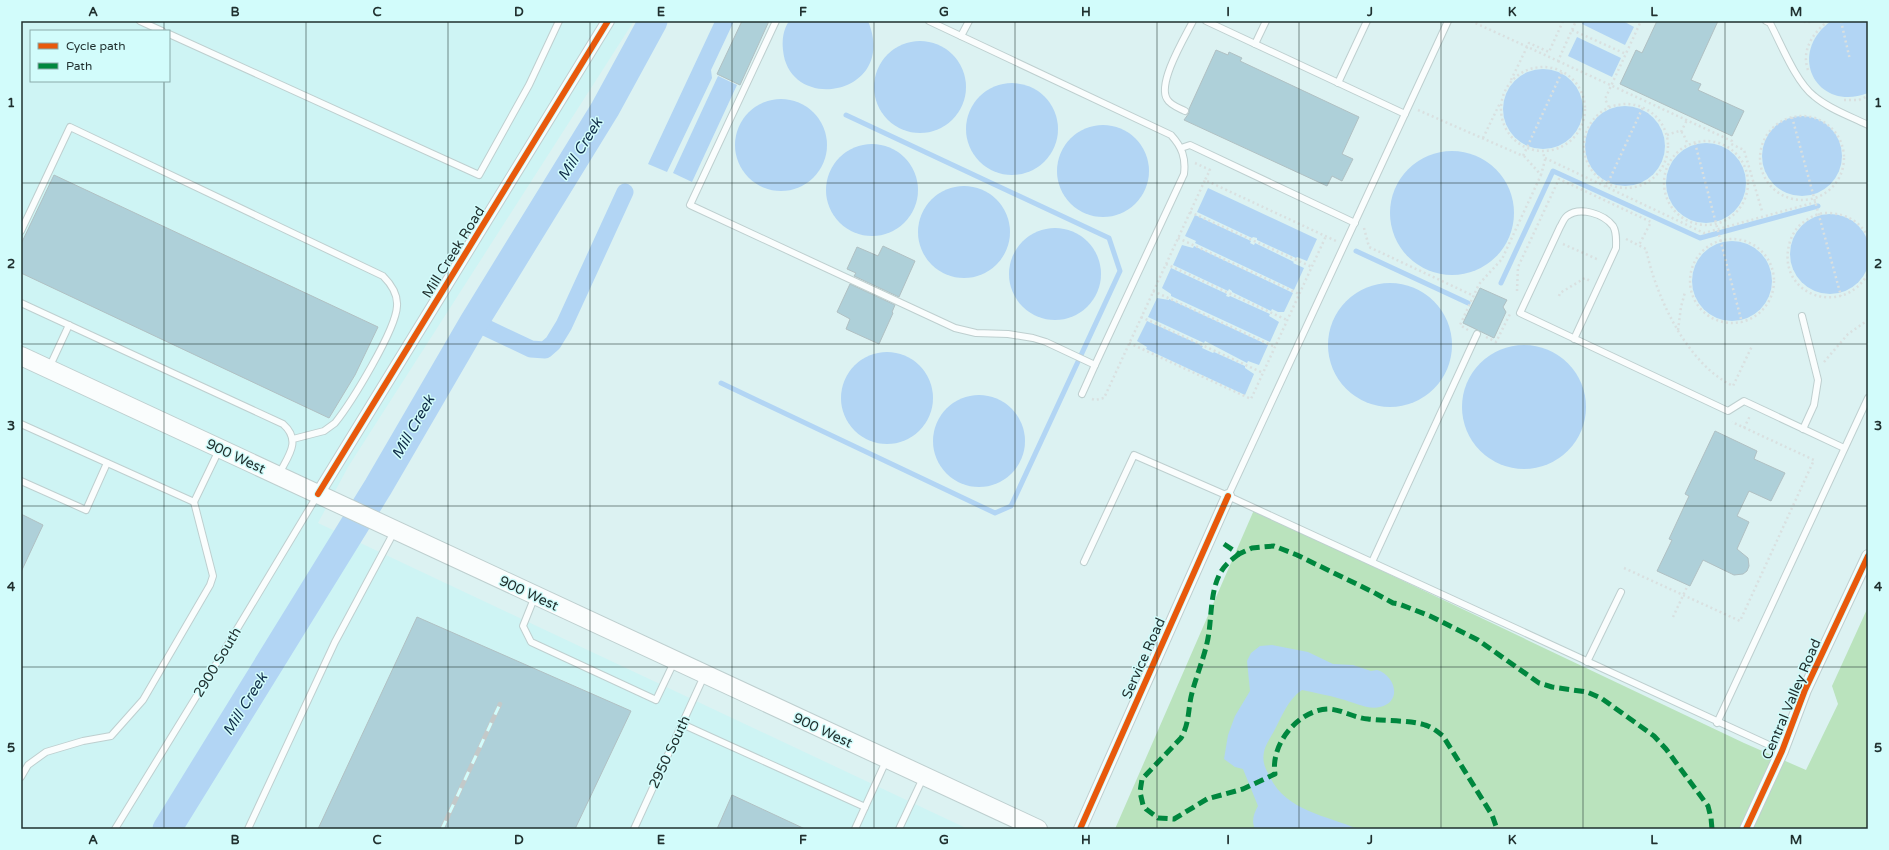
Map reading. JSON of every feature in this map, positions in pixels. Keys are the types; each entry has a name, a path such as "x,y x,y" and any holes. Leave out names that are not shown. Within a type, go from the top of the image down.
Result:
{"main road":[{"name":"900 West","path":"21,356 220,448 394,531 924,776 1032,828"}],"street":[{"name":"Mill Creek Road","path":"318,494 608,21"},
{"name":"Service Road","path":"1080,829 1228,496"},
{"name":"Central Valley Road","path":"1746,829 1782,751 1806,690 1868,556"}],"lane":[{"path":"140,21 160,30"},
{"path":"170,34 479,176 529,84 560,21"},
{"path":"776,21 690,205 955,328 976,333 1020,335 1046,342 1095,365"},
{"path":"929,21 1171,135 1181,148 1185,158 1184,174 1082,394"},
{"path":"961,36 969,21"},
{"path":"1185,111 1175,106 1167,99 1165,91 1166,78 1193,21"},
{"path":"1206,21 1405,114"},
{"path":"1255,44 1266,21"},
{"path":"1338,83 1367,21"},
{"path":"1228,496 1448,21"},
{"path":"1766,21 1770,23 1802,85 1824,104 1868,125"},
{"path":"21,231 70,127 229,204 376,272 388,281 394,292 397,306 396,317 380,351 335,423 324,431 293,439"},
{"path":"1181,148 1190,145 1355,223"},
{"path":"1574,339 1616,248 1617,236 1613,226 1604,219 1587,212 1576,212 1567,216 1554,240 1520,313 1574,339 1728,411 1744,401 1844,448"},
{"path":"21,303 275,420 287,428 293,439 293,445 279,476"},
{"path":"1802,316 1818,380 1817,395 1814,405 1803,429"},
{"path":"48,369 69,325"},
{"path":"1372,562 1477,334"},
{"path":"1717,723 1868,398"},
{"path":"21,424 194,502"},
{"path":"21,777 28,765 46,752 83,741 112,736 143,700 210,585 213,576 194,502 220,448"},
{"path":"1084,562 1134,455 1228,496 1717,723 1782,751"},
{"path":"21,481 86,510 107,463"},
{"name":"2900 South","path":"114,829 207,679 318,494"},
{"path":"248,829 335,642 394,531"},
{"path":"1588,662 1620,592"},
{"path":"535,596 523,626 531,642 656,700 675,661"},
{"name":"2950 South","path":"634,829 705,675"},
{"path":"682,724 865,807"},
{"path":"854,829 886,759"},
{"path":"899,829 924,776"}],"path":[{"path":"1471,21 1732,141 1731,144 1744,150 1762,211"},
{"path":"1483,138 1529,43 1549,52 1564,21"},
{"path":"1558,61 1576,21"},
{"path":"1609,107 1605,99 1641,21"},
{"path":"1804,21 1807,23 1811,21"},
{"path":"1810,74 1807,68 1806,54 1810,41 1818,29 1828,21"},
{"path":"1841,21 1850,60"},
{"path":"1572,30 1626,54"},
{"path":"1538,67 1552,67 1562,72 1577,83 1584,96 1586,111 1582,126 1576,137 1565,146 1553,151 1543,152 1526,149 1515,142 1506,132 1501,119 1500,106 1505,92 1512,80 1523,71 1538,67"},
{"path":"1523,156 1562,72"},
{"path":"1839,99 1859,100 1868,96"},
{"path":"1643,107 1635,104 1620,103 1609,107 1594,117 1587,128 1583,142 1584,156 1589,168 1598,179 1607,186 1622,189 1636,188 1648,182 1658,174 1665,165 1674,154 1688,145 1700,141 1715,142 1729,147 1740,157 1746,170 1748,185 1745,200 1738,211 1728,220 1717,225 1702,226 1689,223 1678,216 1669,206 1664,193 1663,180 1665,165 1668,148 1667,135 1660,120 1649,110 1643,107"},
{"path":"1409,106 1523,156 1541,175"},
{"path":"1607,186 1643,107"},
{"path":"1812,116 1826,121 1836,132 1843,145 1845,159 1842,174 1830,190 1812,199 1799,200 1786,197 1774,190 1766,180 1761,168 1760,154 1763,141 1771,128 1783,120 1792,117 1812,116"},
{"path":"1792,117 1841,296"},
{"path":"1681,132 1687,120"},
{"path":"1582,126 1587,128"},
{"path":"1667,135 1679,131 1681,132"},
{"path":"1681,132 1688,145"},
{"path":"1695,143 1742,323"},
{"path":"1477,334 1460,325 1479,284 1502,259 1541,175 1545,158 1543,152"},
{"path":"1082,394 1095,400 1104,398 1210,170 1185,158"},
{"path":"1545,158 1704,233 1816,202"},
{"path":"1205,180 1344,245"},
{"path":"1190,212 1312,267"},
{"path":"1868,237 1864,229 1853,219 1839,213 1824,213 1810,217 1798,226 1790,239 1787,252 1788,265 1793,278 1802,288 1813,295 1826,298 1841,296 1852,292 1862,283 1868,274"},
{"path":"1355,223 1364,227 1369,247 1474,296"},
{"path":"1129,343 1251,399 1326,236"},
{"path":"1617,236 1646,249 1652,275 1678,330 1696,357 1717,377 1733,386 1752,346"},
{"path":"1178,238 1299,294"},
{"path":"1727,239 1742,240 1756,245 1766,255 1773,268 1775,283 1772,298 1760,314 1755,318 1742,323 1729,324 1716,321 1705,314 1696,304 1691,291 1690,278 1693,265 1701,252 1713,243 1727,239"},
{"path":"1554,240 1609,264"},
{"path":"1166,264 1287,320"},
{"path":"1559,296 1560,293 1585,278 1599,285"},
{"path":"1153,291 1275,347"},
{"path":"1678,330 1681,307 1686,292"},
{"path":"1141,317 1263,373"},
{"path":"1816,372 1825,369 1824,362 1841,342 1855,328 1868,320"},
{"path":"1624,568 1740,621 1814,460 1732,422"},
{"path":"1673,617 1687,587"}],"shaded area":[{"path":"21,21 634,21 348,467 318,523 968,829 21,829"},
{"path":"715,21 734,21 711,70 712,78 667,172 648,164"},
{"path":"789,21 868,21 873,46 869,66 856,80 839,88 821,89 803,83 790,70 783,50 783,35"},
{"path":"1583,21 1623,21 1634,27 1625,45 1582,24"},
{"path":"1831,21 1868,22 1868,93 1850,97 1835,95 1822,88 1814,77 1809,64 1810,49 1817,35"},
{"path":"1577,37 1621,58 1612,77 1568,56"},
{"path":"920,41 937,45 952,55 962,70 966,87 962,104 952,119 937,129 920,133 903,129 888,119 878,104 874,87 878,70 888,55 903,45"},
{"path":"1543,69 1558,72 1571,81 1580,94 1583,109 1580,124 1571,137 1558,146 1543,149 1528,146 1515,137 1506,124 1503,109 1506,94 1515,81 1528,72"},
{"path":"718,76 737,85 692,182 673,173"},
{"path":"1012,83 1029,87 1044,97 1054,112 1058,129 1054,146 1044,161 1029,171 1012,175 995,171 980,161 970,146 966,129 970,112 980,97 995,87"},
{"path":"781,99 798,103 813,113 823,128 827,145 823,162 813,177 798,187 781,191 764,187 749,177 739,162 735,145 739,128 749,113 764,103"},
{"path":"1625,106 1640,109 1653,118 1662,131 1665,146 1662,161 1653,174 1640,183 1625,186 1610,183 1597,174 1588,161 1585,146 1588,131 1597,118 1610,109"},
{"path":"1802,116 1817,119 1830,128 1839,141 1842,156 1839,171 1830,184 1817,193 1802,196 1787,193 1774,184 1765,171 1762,156 1765,141 1774,128 1787,119"},
{"path":"1103,125 1120,129 1135,139 1145,154 1149,171 1145,188 1135,203 1120,213 1103,217 1086,213 1071,203 1061,188 1057,171 1061,154 1071,139 1086,129"},
{"path":"1706,143 1721,146 1734,155 1743,168 1746,183 1743,198 1734,211 1721,220 1706,223 1691,220 1678,211 1669,198 1666,183 1669,168 1678,155 1691,146"},
{"path":"872,144 889,148 904,158 914,173 918,190 914,207 904,222 889,232 872,236 855,232 840,222 830,207 826,190 830,173 840,158 855,148"},
{"path":"1452,151 1464,152 1476,156 1496,169 1509,189 1513,201 1513,225 1509,237 1496,257 1476,270 1464,274 1452,275 1440,274 1428,270 1408,257 1395,237 1391,225 1390,213 1391,201 1395,189 1408,169 1428,156 1440,152"},
{"path":"964,186 981,190 996,200 1006,215 1010,232 1006,249 996,264 981,274 964,278 947,274 932,264 922,249 918,232 922,215 932,200 947,190"},
{"path":"1208,188 1317,239 1307,261 1297,257 1296,258 1257,240 1257,238 1252,238 1197,212"},
{"path":"1830,214 1845,217 1858,226 1867,239 1870,254 1867,269 1858,282 1845,291 1830,294 1815,291 1802,282 1793,269 1790,254 1793,239 1802,226 1815,217"},
{"path":"1195,215 1304,268 1294,290 1195,243 1196,241 1185,236"},
{"path":"1055,228 1072,232 1087,242 1097,257 1101,274 1097,291 1087,306 1072,316 1055,320 1038,316 1023,306 1013,291 1009,274 1013,257 1023,242 1038,232"},
{"path":"1732,241 1747,244 1760,253 1769,266 1772,281 1769,296 1760,309 1747,318 1732,321 1717,318 1704,309 1695,296 1692,281 1695,266 1704,253 1717,244"},
{"path":"1182,245 1193,248 1194,246 1293,293 1284,312 1278,312 1272,309 1271,311 1232,292 1229,289 1228,291 1173,265"},
{"path":"1171,268 1227,294 1226,296 1230,296 1270,314 1269,316 1279,322 1270,342 1171,296 1171,294 1162,288"},
{"path":"1390,283 1402,284 1414,288 1434,301 1447,321 1451,333 1451,357 1447,369 1434,389 1414,402 1402,406 1390,407 1378,406 1366,402 1346,389 1333,369 1329,357 1328,345 1329,333 1333,321 1346,301 1366,288 1378,284"},
{"path":"1157,298 1169,299 1268,345 1259,365 1248,361 1247,363 1205,341 1204,343 1148,317"},
{"path":"1147,321 1203,346 1202,348 1245,366 1245,368 1254,374 1245,395 1146,349 1147,347 1137,341"},
{"path":"1524,345 1536,346 1548,350 1568,363 1581,383 1585,395 1585,419 1581,431 1568,451 1548,464 1536,468 1524,469 1512,468 1500,464 1480,451 1467,431 1463,419 1462,407 1463,395 1467,383 1480,363 1500,350 1512,346"},
{"path":"887,352 904,356 919,366 929,381 933,398 929,415 919,430 904,440 887,444 870,440 855,430 845,415 841,398 845,381 855,366 870,356"},
{"path":"979,395 996,399 1011,409 1021,424 1025,441 1021,458 1011,473 996,483 979,487 962,483 947,473 937,458 933,441 937,424 947,409 962,399"},
{"path":"1272,645 1308,652 1333,664 1353,665 1371,671 1377,670 1388,677 1392,683 1394,694 1392,700 1387,704 1375,708 1302,690 1293,698 1285,709 1265,747 1263,755 1266,770 1276,787 1285,797 1308,810 1358,829 1255,829 1253,823 1255,811 1258,806 1243,769 1235,767 1224,759 1228,735 1235,716 1250,691 1247,661 1251,653 1260,646"}],"green space":[{"path":"1254,510 1744,743 1806,770 1838,704 1832,686 1868,607 1868,829 1115,829"}],"building":[{"path":"742,21 769,21 740,85 717,74"},
{"path":"1657,21 1718,21 1691,80 1701,84 1698,90 1744,111 1732,136 1620,84 1636,50 1642,53"},
{"path":"1216,50 1228,55 1229,52 1242,58 1240,61 1359,117 1342,154 1353,159 1342,181 1332,176 1327,186 1184,120 1189,113 1189,109"},
{"path":"54,175 378,327 355,375 329,418 21,273 21,244"},
{"path":"883,246 915,261 899,297 854,276 856,273 847,269 857,247 878,256"},
{"path":"850,284 895,305 879,344 846,329 850,319 837,312"},
{"path":"1480,288 1507,300 1503,307 1506,312 1494,338 1463,323"},
{"path":"1715,431 1757,451 1754,459 1785,473 1771,501 1749,491 1737,516 1749,522 1737,549 1748,558 1749,566 1747,571 1743,574 1734,575 1703,560 1690,586 1657,571 1672,540 1669,539 1689,496 1685,494"},
{"path":"21,514 43,525 21,572"},
{"path":"417,617 631,711 575,829 318,829"},
{"path":"732,795 805,829 717,829"}],"waterway":[{"name":"Mill Creek","path":"167,829 378,487 474,322 605,109 653,21"},
{"path":"721,383 995,513 1011,506 1120,271 1109,238 846,115"},
{"path":"1501,283 1553,171 1700,238 1818,206"},
{"path":"474,322 531,349 545,350 553,343 564,325 625,192"},
{"path":"1356,251 1468,303"}],"railway":[{"path":"442,829 500,704"}],"marked path":[{"path":"1224,544 1239,554 1252,548 1274,546 1297,555 1393,603 1430,616 1478,640 1539,683 1552,687 1587,692 1601,698 1654,736 1666,749 1708,806 1712,829"},
{"path":"1239,554 1227,564 1217,581 1212,602 1207,643 1191,697 1184,733 1142,779 1140,792 1143,805 1146,809 1158,818 1174,819 1207,799 1243,789 1275,774 1277,751 1289,730 1307,715 1329,709 1374,720 1419,723 1437,731 1443,736 1492,815 1497,829"}],"cycle path":[{"path":"318,494 608,21"},
{"path":"1080,829 1228,496"},
{"path":"1746,829 1782,751 1805,690 1868,556"}]}
